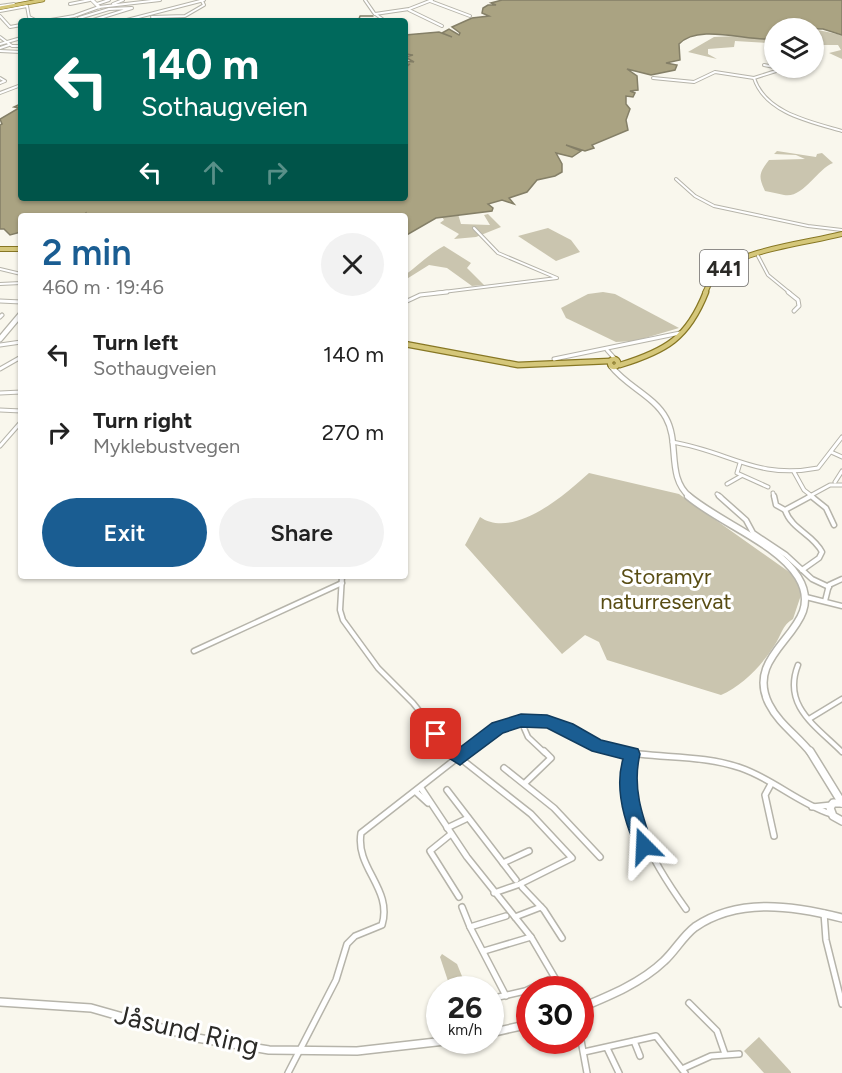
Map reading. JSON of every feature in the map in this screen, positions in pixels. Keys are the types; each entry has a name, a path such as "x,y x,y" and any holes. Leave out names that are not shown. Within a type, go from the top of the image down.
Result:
{"main road":[{"path":"0,8 43,0"},
{"name":"441","path":"408,345 503,364 614,363 647,356 670,346 686,332 717,273 732,264 842,234"},
{"path":"0,249 18,249"},
{"path":"0,339 18,318"},
{"path":"614,363 623,381 663,413 669,424 676,478 684,492 782,561 798,577 806,597 801,619 771,657 763,681 766,696 774,712 816,758 842,803"},
{"path":"829,784 832,804 838,820"},
{"path":"594,1001 640,979 662,963 696,927 720,916 756,907 783,906 842,916"},
{"name":"Jåsund Ring","path":"0,1002 70,1006 103,1011 210,1041 299,1052 371,1051 426,1044"}],"street":[{"path":"9,0 9,5"},
{"path":"70,4 91,0 98,5 129,5"},
{"path":"62,18 75,16 110,0"},
{"path":"110,6 123,0"},
{"path":"75,16 79,18 102,10 158,0"},
{"path":"133,18 203,0 204,5 185,16 163,18"},
{"path":"365,0 381,18"},
{"path":"375,14 408,9 431,0 470,16"},
{"path":"0,1 0,8"},
{"path":"0,8 14,4"},
{"path":"100,18 132,9 129,5"},
{"path":"0,8 28,6 28,17 30,18"},
{"path":"408,9 442,26"},
{"path":"419,14 426,12"},
{"path":"147,14 151,18"},
{"path":"0,16 10,27 18,26"},
{"path":"434,21 440,19"},
{"path":"0,37 9,45"},
{"path":"1,47 5,43 18,39"},
{"path":"1,47 18,46"},
{"path":"1,47 7,50"},
{"path":"1,47 18,51"},
{"path":"653,78 694,82 716,72 729,77 746,74 754,78 761,95 790,115 842,131"},
{"path":"754,78 764,73"},
{"path":"0,78 5,81 0,83"},
{"path":"0,93 18,86"},
{"path":"676,179 695,196 714,206 808,226 842,230"},
{"path":"408,301 420,296 557,277 498,254 474,228"},
{"path":"758,256 768,275 798,300 799,306 794,312"},
{"path":"0,269 18,273"},
{"path":"0,284 18,283"},
{"path":"0,301 18,302"},
{"path":"554,358 608,351 680,333"},
{"path":"1,347 18,343"},
{"path":"608,351 614,363"},
{"path":"0,369 18,359"},
{"path":"0,393 18,392"},
{"path":"0,410 18,411"},
{"path":"0,446 18,425"},
{"path":"671,442 697,445 768,473 818,468 842,437"},
{"path":"831,452 842,457"},
{"path":"740,463 737,470 741,476"},
{"path":"835,482 842,471"},
{"path":"794,472 804,490 826,508 834,525"},
{"path":"727,484 741,476 754,478 768,488"},
{"path":"786,510 833,484 842,485"},
{"path":"773,493 776,505 786,510 790,524 818,543 822,552 819,558 802,570"},
{"path":"717,494 746,520 753,533 812,579 829,587"},
{"path":"342,579 340,610 348,628 378,668 418,709 448,749 531,814 572,858 520,885 494,893"},
{"path":"825,601 832,582 842,579"},
{"path":"194,651 342,583"},
{"path":"806,597 842,606"},
{"path":"798,665 791,681 792,694 809,719 841,748"},
{"path":"809,719 842,699"},
{"path":"521,721 528,737 551,758 525,784"},
{"path":"288,1073 336,980 346,944 355,936 382,925 386,916 377,882 360,850 361,832 498,728 521,721 557,724 598,746 625,753 721,761 745,770 808,807 838,820"},
{"path":"625,753 630,802 638,832 652,862 686,909"},
{"path":"628,770 632,754"},
{"path":"504,768 554,808 600,857"},
{"path":"771,784 765,795 774,836"},
{"path":"421,788 494,893 531,937 554,976"},
{"path":"447,790 516,880"},
{"path":"416,792 431,805"},
{"path":"808,807 842,803"},
{"path":"447,828 468,818"},
{"path":"451,834 433,846 430,851 459,897"},
{"path":"503,863 529,851"},
{"path":"522,887 541,907 562,938"},
{"path":"462,907 506,996 516,994"},
{"path":"515,917 541,907"},
{"path":"828,913 826,940 836,972 842,1004"},
{"path":"470,927 506,916"},
{"path":"484,951 531,937"},
{"path":"689,1003 717,1031 725,1054"},
{"path":"594,1050 650,1036 658,1037 684,1071 700,1059 739,1054"},
{"path":"634,1041 640,1056"},
{"path":"607,1048 619,1073"},
{"path":"584,1054 587,1073"}],"green space":[{"path":"824,31 842,35 842,59 829,53 841,50 838,45 824,45"},
{"path":"714,37 764,37 764,43 735,41 734,47 708,49 708,54 717,59 688,52"},
{"path":"777,151 816,157 817,154 822,153 833,163 797,193 784,195 765,191 761,175 769,160 805,159 796,155 774,154"},
{"path":"458,214 461,224 490,225 484,215 488,214 501,227 476,237 454,239 459,234 440,223 444,220 442,217"},
{"path":"548,228 571,240 580,252 556,261 518,236"},
{"path":"444,246 471,263 467,268 484,285 472,286 447,268 429,265 408,278 408,273"},
{"path":"603,292 615,294 679,328 635,341 616,342 566,318 561,308 588,294"},
{"name":"Storamyr naturreservat","path":"589,473 679,494 792,574 802,592 793,619 784,628 764,660 751,674 729,691 721,695 607,660 599,642 585,635 562,654 465,545 480,517 493,523 508,523 523,519 553,503"},
{"path":"442,954 457,964 462,976 446,976 440,957"},
{"path":"759,1037 791,1073 764,1073 744,1051"}],"shaded area":[{"path":"502,0 842,0 842,35 824,29 824,18 764,18 764,39 721,34 697,35 687,38 679,44 680,60 666,63 677,65 675,70 651,75 627,69 637,76 638,90 630,91 635,93 633,97 626,96 626,104 630,109 626,120 628,130 592,145 594,148 585,151 566,145 581,151 572,157 556,153 562,164 562,172 537,180 527,192 509,198 514,204 502,200 488,204 493,208 492,211 436,218 408,234 408,213 18,213 18,233 10,235 4,229 0,229 0,125 2,124 0,119 18,109 18,201 408,201 408,66 410,64 408,65 408,61 414,62 408,59 408,56 413,55 408,54 408,35 439,32 452,37 442,33 449,29 459,35 460,33 452,27 472,18 489,16 482,13 483,8 496,5 491,3"}],"waterway":[{"path":"359,18 360,16 373,16"}],"route":[{"path":"436,734 448,749 460,758 489,733 508,723 547,721 598,746 632,754 628,770 628,787 634,821 644,846"}]}
